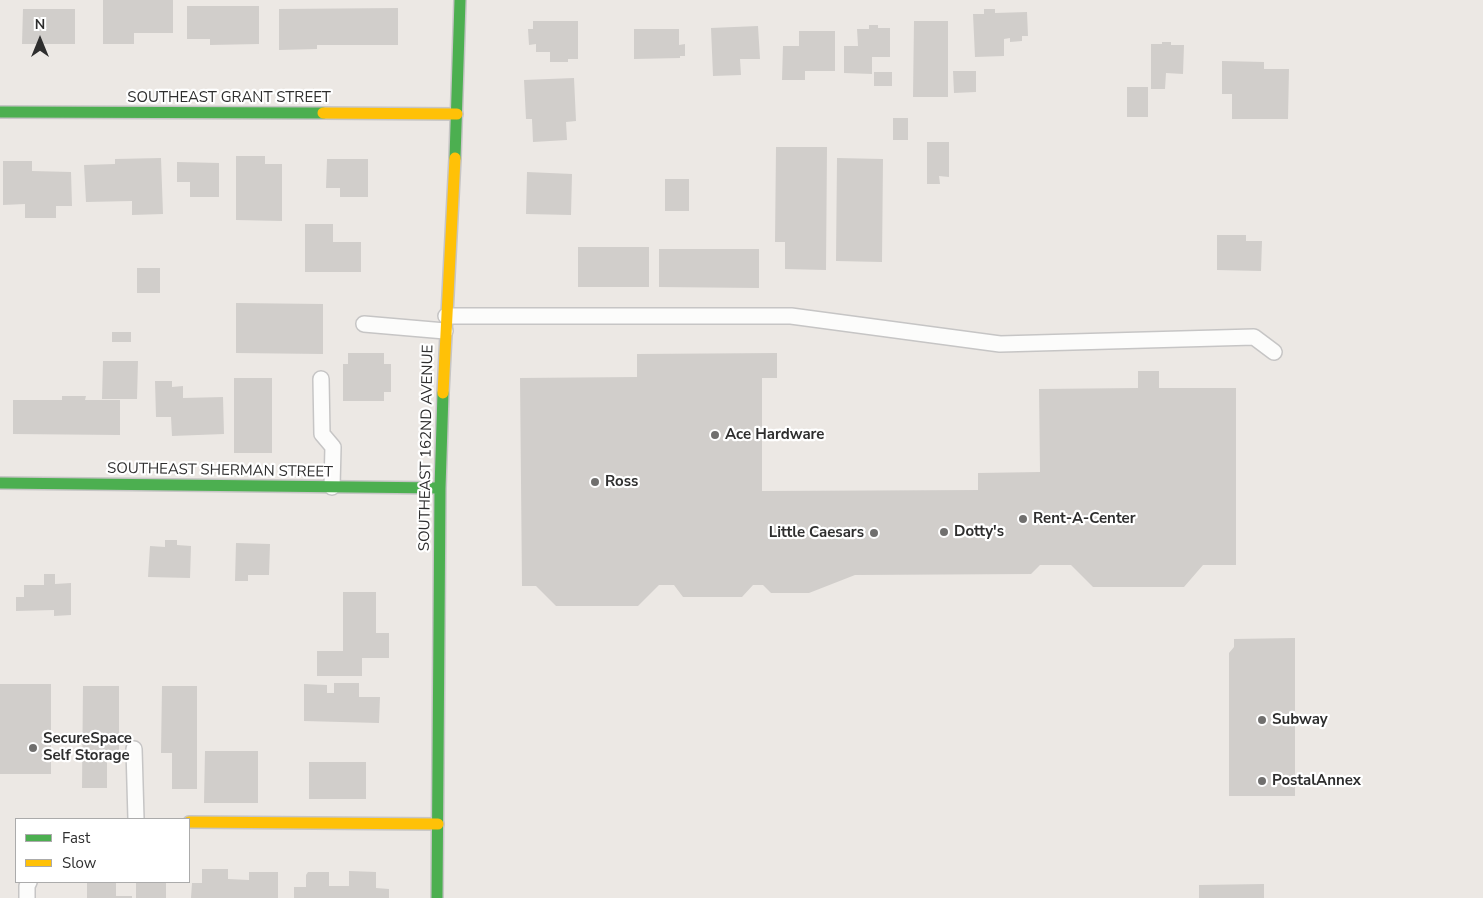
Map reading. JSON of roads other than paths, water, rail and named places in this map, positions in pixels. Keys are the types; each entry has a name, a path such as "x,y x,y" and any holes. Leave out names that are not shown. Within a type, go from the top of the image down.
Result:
{"street":[{"name":"SOUTHEAST 162ND AVENUE","path":"438,898 440,488 457,114 460,0"},
{"name":"SOUTHEAST GRANT STREET","path":"0,112 457,114"},
{"name":"SOUTHEAST SHERMAN STREET","path":"0,483 440,488"},
{"path":"190,822 438,824"}],"lane":[{"path":"364,324 446,324 791,316 1000,344 1254,337 1274,352"},
{"path":"321,379 322,434 333,447 332,487"},
{"path":"134,749 136,818"},
{"path":"27,898 27,886 29,883"}],"place":[{"name":"Ace Hardware","path":"715,435"},
{"name":"Ross","path":"595,482"},
{"name":"Rent-A-Center","path":"1023,519"},
{"name":"Dotty's","path":"944,532"},
{"name":"Little Caesars","path":"874,533"},
{"name":"Subway","path":"1262,720"},
{"name":"SecureSpace Self Storage","path":"33,748"},
{"name":"PostalAnnex","path":"1262,781"}]}
